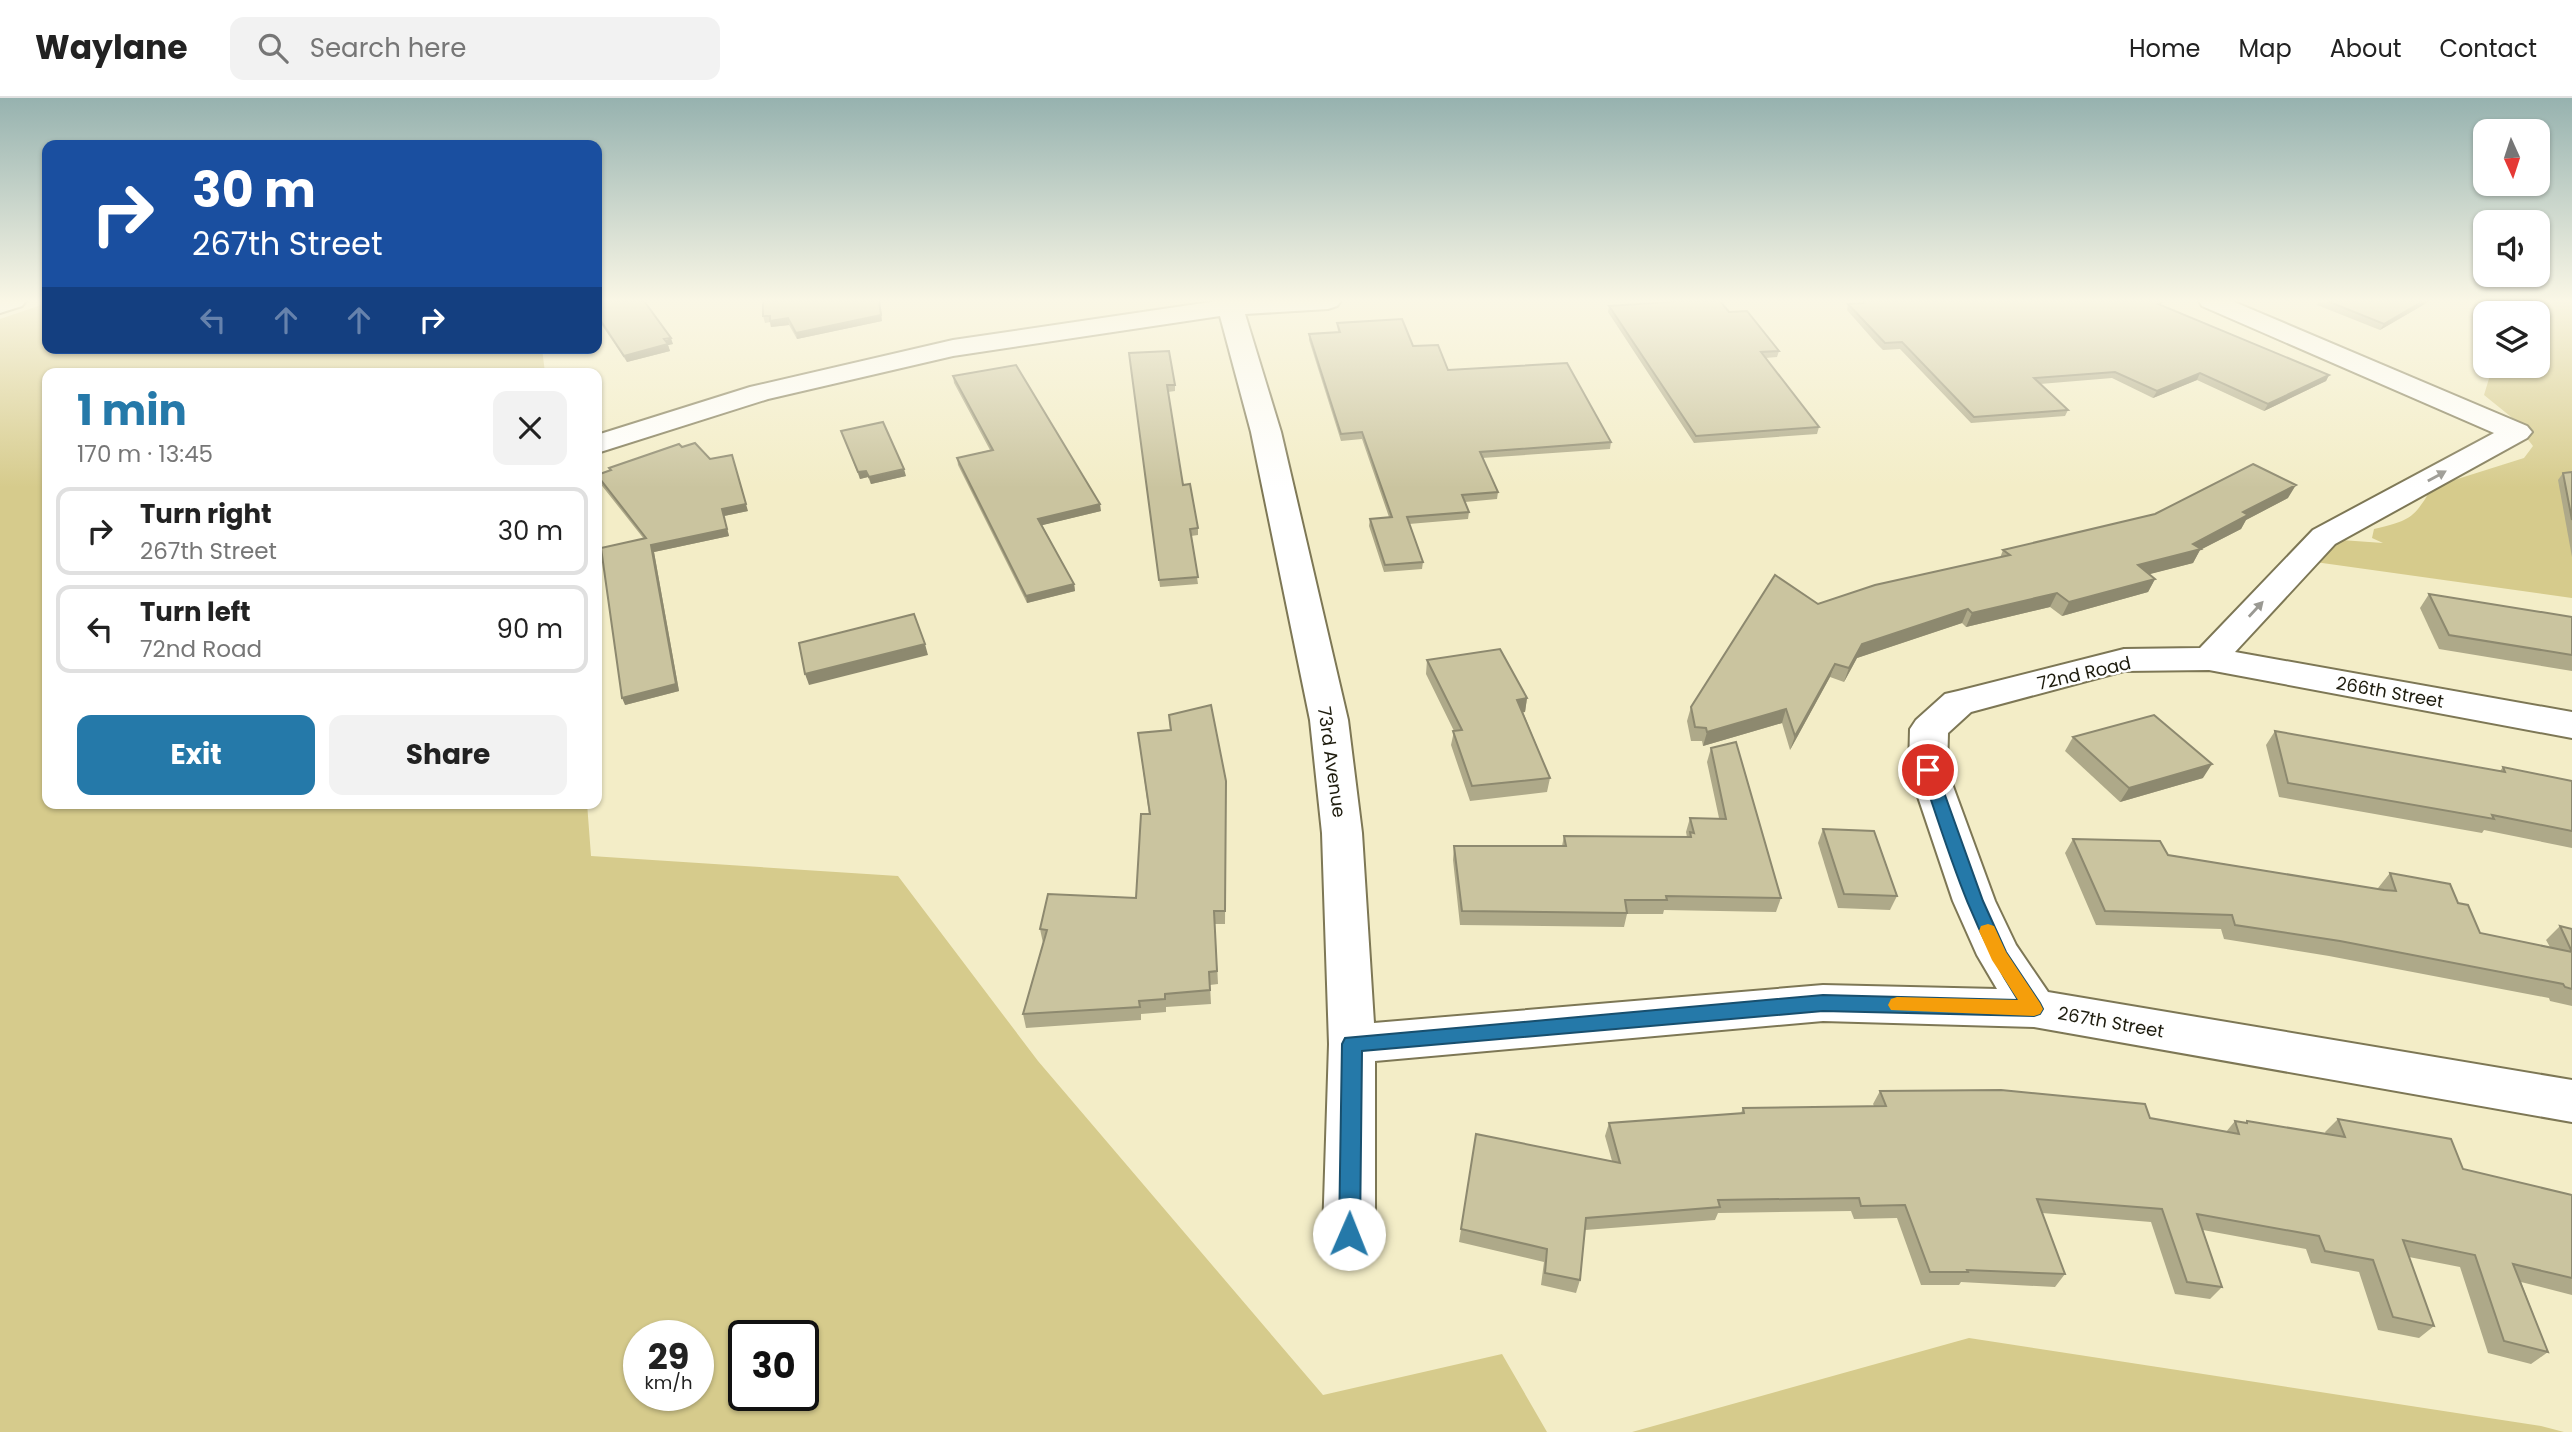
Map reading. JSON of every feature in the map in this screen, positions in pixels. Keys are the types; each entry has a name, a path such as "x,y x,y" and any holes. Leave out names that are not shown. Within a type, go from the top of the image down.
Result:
{"street":[{"path":"602,442 760,393 888,363"},
{"name":"73rd Avenue","path":"1247,363 1266,432 1329,720 1342,833 1352,1044 1349,1234"},
{"path":"2209,659 2324,537 2517,432 2356,363"},
{"name":"266th Street","path":"2209,659 2572,725"},
{"name":"72nd Road","path":"2034,1009 1999,955 1974,901 1928,770 1928,729 1958,703 2124,660 2209,659"},
{"name":"267th Street","path":"1352,1044 1823,1003 2034,1009 2572,1101"}],"shaded area":[{"path":"0,363 544,363 544,368 42,368 42,809 587,809 591,856 898,876 1038,1061 1323,1395 1502,1354 1547,1432 0,1432"},
{"path":"2550,363 2572,363 2572,598 2308,561 2327,539 2383,543 2372,538 2374,529 2410,517 2421,506 2432,487 2524,458 2533,446 2510,416 2484,395 2489,378 2550,378"},
{"path":"1969,1338 2541,1426 2564,1432 1632,1432"}],"building":[{"path":"1130,363 1171,363 1175,385 1167,385 1183,485 1190,484 1198,528 1190,529 1198,577 1159,580"},
{"path":"1318,363 1445,363 1448,370 1567,363 1611,442 1480,452 1498,492 1462,495 1469,512 1407,517 1423,562 1385,565 1370,519 1392,517 1362,432 1341,434"},
{"path":"1647,363 1770,363 1819,427 1696,436"},
{"path":"1922,363 2301,363 2329,375 2268,404 2200,373 2157,391 2115,372 2034,378 2068,410 1974,417"},
{"path":"1016,365 1100,504 1038,519 1074,584 1026,596 957,458 993,450 953,376"},
{"path":"883,422 904,469 869,477 866,471 858,472 841,431"},
{"path":"695,443 710,459 732,455 746,504 722,509 727,529 651,545 676,684 622,698 602,548 646,538 602,481 602,473 611,470 609,468 679,444 682,447"},
{"path":"2253,464 2296,485 2243,512 2248,515 2193,544 2201,549 2138,565 2155,579 2069,602 2057,593 1972,613 1968,609 1862,644 1849,668 1835,664 1795,736 1786,709 1707,732 1706,728 1695,727 1691,707 1775,575 1818,604 1875,585 2010,555 2003,550 2155,514"},
{"path":"2572,472 2572,520 2563,473"},
{"path":"2429,594 2572,617 2572,655 2449,635"},
{"path":"914,614 925,644 805,674 799,643"},
{"path":"1500,649 1527,698 1517,700 1550,778 1472,786 1453,731 1462,730 1427,660"},
{"path":"1211,705 1226,781 1225,911 1214,911 1217,971 1209,972 1210,990 1165,994 1165,999 1139,1001 1140,1007 1023,1014 1047,930 1040,929 1048,894 1136,898 1141,814 1150,814 1138,733 1171,730 1169,715"},
{"path":"2154,715 2212,764 2129,788 2073,737"},
{"path":"2275,731 2505,772 2503,767 2572,781 2572,831 2492,815 2494,819 2288,783"},
{"path":"1736,742 1781,898 1666,896 1667,900 1625,900 1627,913 1462,911 1454,846 1566,846 1564,836 1691,837 1690,832 1694,833 1690,818 1726,819 1711,748"},
{"path":"1823,829 1874,831 1897,896 1844,894"},
{"path":"2073,839 2160,841 2168,855 2384,890 2396,891 2390,873 2450,884 2458,903 2468,905 2480,933 2572,952 2572,989 2563,984 2340,941 2235,925 2232,915 2105,911"},
{"path":"2560,926 2572,929 2572,952"},
{"path":"2001,1090 2145,1104 2150,1118 2239,1134 2235,1121 2345,1137 2338,1119 2451,1139 2463,1169 2572,1195 2572,1278 2513,1264 2548,1352 2504,1341 2475,1255 2403,1240 2434,1326 2393,1317 2373,1260 2325,1251 2319,1236 2197,1214 2222,1287 2187,1282 2162,1209 2037,1199 2065,1274 1967,1270 1968,1272 1930,1272 1905,1205 1861,1206 1859,1198 1718,1200 1720,1207 1586,1218 1580,1280 1545,1273 1547,1249 1461,1229 1476,1134 1620,1163 1609,1123 1744,1113 1743,1108 1886,1106 1880,1091"}],"slow traffic":[{"path":"1897,1005 2034,1009 1999,955 1988,931"}],"route":[{"path":"1349,1234 1352,1044 1823,1003 2034,1009 1999,955 1974,901 1965,869 1928,770"}]}
